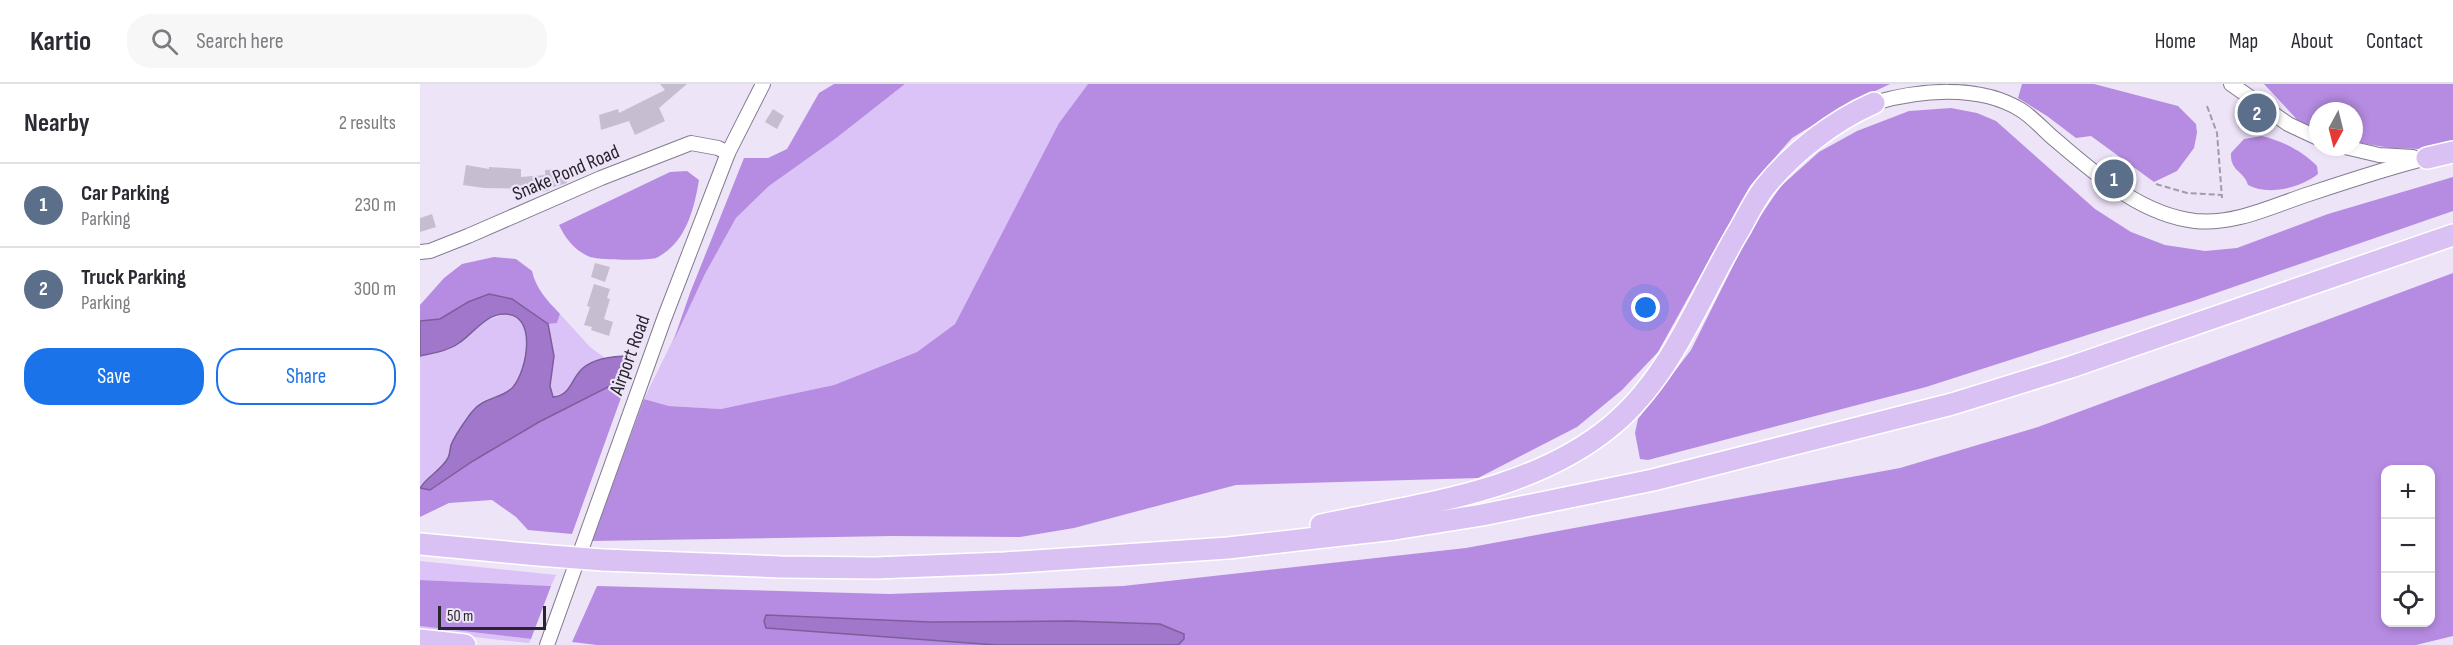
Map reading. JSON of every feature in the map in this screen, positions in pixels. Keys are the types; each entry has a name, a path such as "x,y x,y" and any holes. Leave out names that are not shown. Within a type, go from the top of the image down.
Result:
{"highway":[{"path":"1212,549 1473,491 1521,477 1584,446 1611,426 1660,371 1684,332 1727,249 1763,190 1809,143 1860,109 1874,103"},
{"path":"2427,158 2453,152"},
{"path":"420,544 603,560 875,568 1068,560 1212,549 1330,537 1493,513 1653,480 1821,439 2021,383 2453,235"},
{"path":"420,640 465,645"}],"street":[{"name":"Airport Road","path":"547,645 664,319 728,153 764,84"},
{"path":"1874,103 1908,84"},
{"path":"2231,84 2288,124 2309,134"},
{"path":"1874,103 1897,96 1939,93 1961,93 2000,100 2021,110 2103,178 2139,203 2158,212 2194,221 2216,222 2234,219 2427,158"},
{"name":"Snake Pond Road","path":"420,252 430,251 468,236 601,178 691,143 718,148 728,153"},
{"path":"2363,151 2379,155 2427,158"}],"path":[{"path":"2156,184 2187,193 2222,196 2217,133 2206,106"}],"shaded area":[{"path":"834,84 905,84 835,139 769,186 736,218 705,274 673,342 744,158 768,158 787,149 819,93"},
{"path":"905,84 1088,84 1059,123 955,324 917,352 834,385 721,409 669,406 644,399 705,274 736,218 769,186 835,139"},
{"path":"1088,84 1890,84 1844,106 1792,138 1750,186 1658,352 1622,390 1577,427 1478,478 1236,485 1074,528 1020,537 893,536 592,541 644,399 669,406 721,409 834,385 917,352 955,324 1059,123"},
{"path":"2022,84 2094,84 2178,106 2196,124 2194,148 2177,171 2154,182 2091,136 2076,138 2018,98"},
{"path":"2264,84 2453,84 2453,142 2421,149 2391,148 2363,143 2363,102 2309,102 2309,128 2303,126"},
{"path":"1951,108 1977,113 1996,121 2095,209 2131,232 2165,245 2205,251 2237,248 2328,214 2453,177 2453,211 2193,301 1926,387 1648,460 1640,459 1635,433 1638,419 1691,350 1752,228 1781,186 1819,152 1857,131 1909,111"},
{"path":"2262,136 2299,151 2317,166 2318,174 2293,187 2284,189 2265,190 2248,185 2244,176 2235,168 2231,153 2244,139"},
{"path":"687,171 699,180 689,218 680,237 667,251 657,257 623,260 590,257 571,244 559,225 670,172"},
{"path":"494,257 516,259 532,271 539,289 560,314 557,323 548,324 532,313 468,302 440,319 420,321 420,305 444,278 462,264"},
{"path":"2453,273 2453,636 2416,645 1178,645 1184,639 1160,624 1071,621 930,622 766,615 766,628 996,645 597,645 572,642 597,586 889,594 1123,586 1466,548 1900,468 2038,427"},
{"path":"489,294 512,299 548,324 554,356 550,386 553,397 564,393 579,372 593,362 612,357 630,356 631,365 620,381 539,422 473,461 430,490 420,488 448,458 451,445 460,428 476,407 513,387 522,369 527,344 526,333 522,323 515,316 505,314 491,317 455,346 420,356 420,321 440,319 468,302"},
{"path":"507,314 519,320 527,331 523,370 513,387 502,395 482,401 472,412 451,445 449,457 420,486 420,356 453,346 490,319"},
{"path":"560,314 590,347 605,358 585,366 568,391 552,397 550,386 554,356 548,324 557,323"},
{"path":"620,381 622,395 572,534 528,530 516,517 492,500 449,503 420,517 420,488 431,490 476,459 523,431"},
{"path":"420,561 556,575 551,586 420,580"},
{"path":"420,580 551,586 531,639 420,626"},
{"path":"766,615 930,622 1071,621 1160,624 1184,634 1184,639 1178,645 996,645 766,628 764,621"},
{"path":"420,626 531,639 529,643 420,631"}],"building":[{"path":"660,84 687,84 659,108 665,121 635,135 629,121 601,130 599,115 618,109 619,113 665,90"},
{"path":"773,109 784,116 777,129 765,122"},
{"path":"466,165 489,169 489,167 521,169 521,177 545,175 545,170 566,169 567,183 550,188 548,191 537,192 537,189 484,188 463,185"},
{"path":"432,214 436,227 420,232 420,218"},
{"path":"595,263 610,267 605,282 591,277"},
{"path":"594,284 610,289 607,298 610,299 604,319 613,322 609,336 584,325"}],"place":[{"name":"Truck Parking","path":"2257,113"},
{"name":"Car Parking","path":"2114,179"}]}
